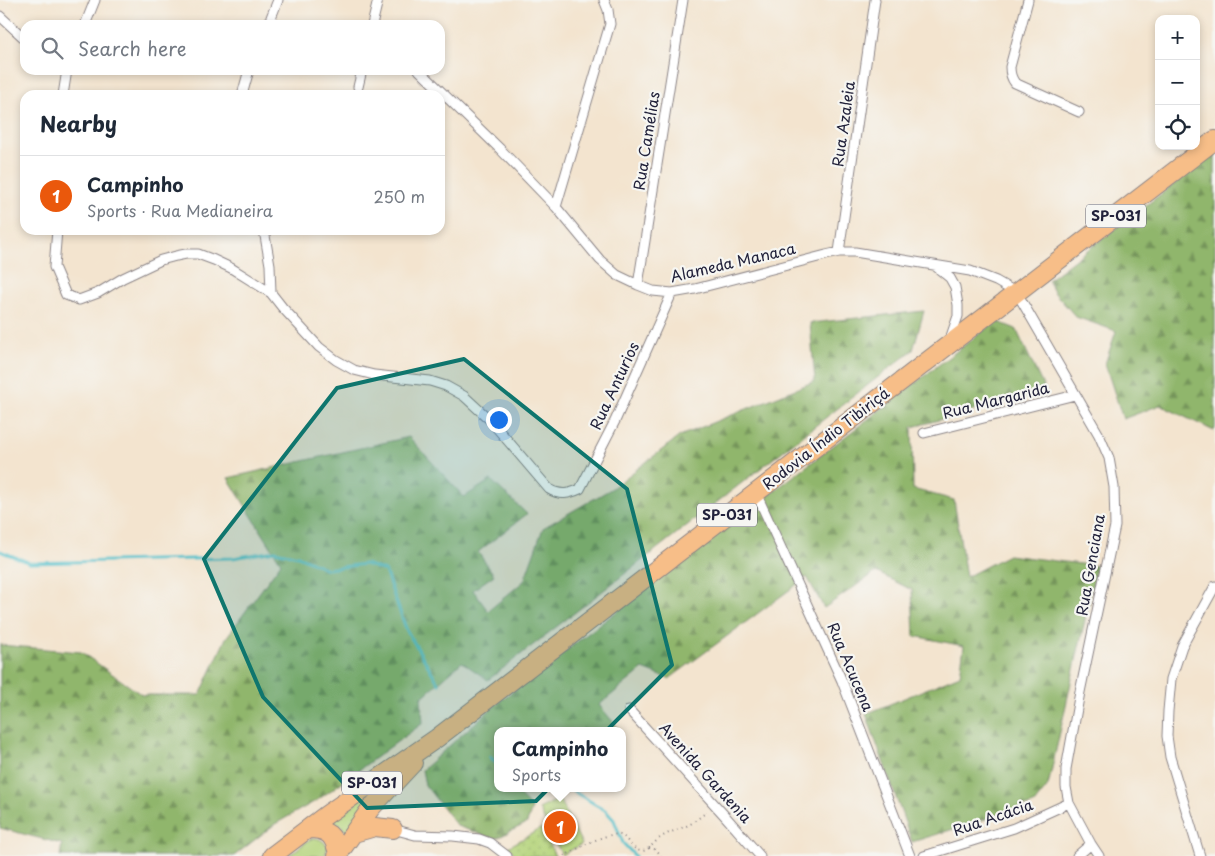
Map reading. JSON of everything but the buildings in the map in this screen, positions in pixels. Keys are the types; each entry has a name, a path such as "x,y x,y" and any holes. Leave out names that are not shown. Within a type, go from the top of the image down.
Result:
{"highway":[{"name":"Rodovia Índio Tibiriçá","path":"272,856 437,738 1215,140"},
{"name":"Rodovia Índio Tibiriçá","path":"337,855 371,808 437,738"},
{"path":"385,794 382,805 383,817 393,829"},
{"path":"354,833 375,827 393,829"},
{"path":"308,829 327,832 334,840 337,855"}],"street":[{"path":"86,20 94,0"},
{"path":"270,20 278,0"},
{"path":"373,20 378,0"},
{"path":"556,208 610,24 604,0"},
{"name":"Rua Camélias","path":"638,285 682,0"},
{"name":"Rua Azaleia","path":"839,252 875,0"},
{"path":"1028,0 1010,74 1015,83 1079,112"},
{"path":"0,16 20,34"},
{"path":"63,90 65,75"},
{"path":"243,90 248,75"},
{"path":"358,87 361,75"},
{"name":"Alameda Manaca","path":"424,75 439,90"},
{"name":"Alameda Manaca","path":"445,96 556,208 600,260 617,275 653,291 672,293 839,252 855,252 970,271 996,281 1017,293"},
{"path":"57,235 54,267 66,295 79,300 98,293 122,278 161,260 186,254 198,254 231,268 271,293"},
{"path":"265,235 270,265 271,293"},
{"path":"934,265 950,278 955,287 958,316 948,345"},
{"name":"Rua Anturios","path":"271,293 319,348 354,370 374,375 430,381 446,386 464,396 490,420 549,490 556,494 571,494 580,490 615,422 672,293"},
{"name":"Rua Genciana","path":"1017,293 1099,435 1109,458 1114,487 1115,526 1066,769 1069,803 1099,856"},
{"name":"Rua Margarida","path":"924,433 1075,395"},
{"name":"Rua Acucena","path":"756,493 842,681 910,856"},
{"path":"1200,856 1170,757 1167,736 1168,711 1171,679 1182,646 1215,586"},
{"name":"Avenida Gardenia","path":"629,710 760,856"},
{"name":"Rua Acácia","path":"924,856 1014,828 1069,803"},
{"path":"393,829 416,835 453,836 479,840 490,843 507,856"},
{"path":"1077,856 1091,844"}],"path":[{"path":"564,856 596,840 614,835 622,836 628,843 643,851 664,836 692,823 716,805"},
{"path":"649,848 655,849 661,856"}],"highlighted area":[{"path":"464,359 627,489 672,665 536,801 367,808 263,697 204,559 337,388"}],"green space":[{"path":"1215,153 1214,431 1160,405 1123,419 1105,364 1116,331 1076,317 1054,292 1048,280"},
{"path":"924,311 913,350 488,680 462,662 421,698 423,723 319,799 275,824 234,856 60,856 62,844 0,828 0,645 81,652 142,695 200,695 226,638 281,563 228,478 409,437 464,497 491,480 527,514 478,552 494,575 473,590 488,611 524,581 543,528 611,489 680,436 815,381 810,323"},
{"path":"996,321 1016,329 1046,392 912,427 913,489 954,500 966,577 1008,555 1097,566 1048,786 1034,804 912,842 866,714 960,675 964,646 914,636 912,590 876,572 824,608 807,577 669,679 643,669 599,705 617,727 494,727 494,792 516,792 532,808 527,823 495,839 457,826 425,785 422,770 500,701"},
{"path":"406,762 346,832 340,824 333,821"},
{"path":"559,799 582,844 562,855 539,809"},
{"path":"542,828 555,856 517,856 508,847"},
{"path":"313,838 321,840 328,846 325,856 288,856 309,840"}],"waterway":[{"path":"0,551 30,563 233,558 275,551 298,556 327,569 365,564 385,571 407,631 439,684"},
{"path":"490,757 494,761"},
{"path":"574,792 605,810 614,820 623,843 635,856"}],"place":[{"name":"Campinho","path":"560,827"}]}
